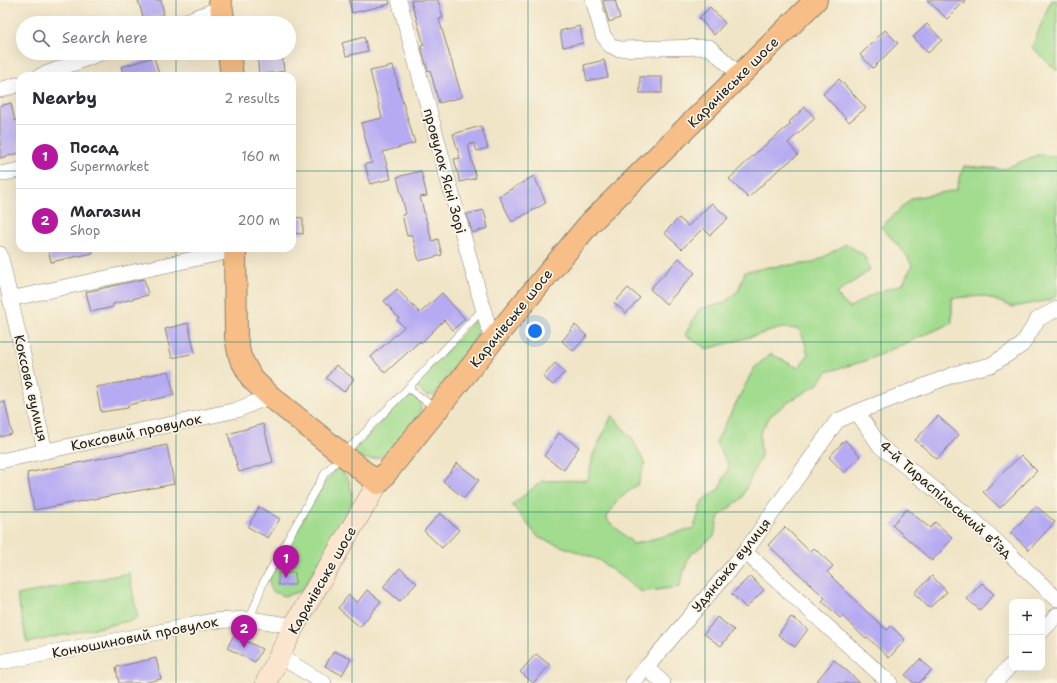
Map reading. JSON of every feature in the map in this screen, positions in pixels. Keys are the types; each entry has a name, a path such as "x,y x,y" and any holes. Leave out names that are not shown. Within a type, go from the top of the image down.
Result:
{"main road":[{"name":"Карачівське шосе","path":"266,683 294,626 378,483 437,409 590,223 816,0"},
{"path":"230,60 231,72"},
{"path":"235,252 236,337 240,357 252,379 270,396 378,483"}],"street":[{"name":"провулок Ясні Зорі","path":"399,0 492,341"},
{"path":"593,0 603,35 610,45 618,49 709,47 740,75"},
{"path":"203,16 222,10"},
{"path":"51,72 82,60"},
{"path":"0,90 16,85"},
{"path":"0,174 16,171"},
{"path":"10,299 222,252"},
{"name":"Коксова вулиця","path":"0,254 45,451"},
{"name":"Удянська вулиця","path":"633,683 745,552 837,421 958,373 991,365 1022,345 1038,319 1057,309"},
{"name":"Коксовий провулок","path":"0,461 237,410 270,396"},
{"name":"4-й Тираспільський в’їзд","path":"857,412 880,446 976,522 1057,599"},
{"path":"745,552 890,683"},
{"path":"1045,628 1057,615"},
{"name":"Конюшиновий провулок","path":"0,662 212,621 250,619 294,626"},
{"path":"279,656 324,683"},
{"path":"646,667 663,683"},
{"path":"994,683 1009,667"}],"lane":[{"path":"250,619 266,576 325,473 483,309"},
{"path":"408,388 437,409"}],"green space":[{"path":"1051,0 1057,0 1057,71 1032,47"},
{"path":"1037,155 1057,156 1057,296 1050,300 1013,307 984,296 952,298 952,323 865,361 827,372 818,384 787,403 770,416 760,434 761,456 741,499 719,516 714,536 689,556 679,587 641,592 599,560 539,538 512,505 542,481 588,480 593,455 612,415 633,440 645,464 638,484 617,501 606,519 634,544 694,528 702,501 719,489 729,466 716,442 754,368 771,354 798,368 808,355 805,342 799,329 782,328 707,349 685,335 699,309 724,303 738,291 745,272 769,267 813,263 846,244 864,255 870,270 836,294 849,308 875,293 903,284 912,265 905,253 881,227 912,198 956,190 964,166 1004,169"},
{"path":"477,318 480,326 476,337 435,395 427,396 415,386"},
{"path":"412,396 421,402 420,412 412,427 398,443 382,456 374,459 366,459 352,452 401,402"},
{"path":"337,468 348,478 352,492 351,507 302,591 284,596 271,591 269,579 323,485"},
{"path":"129,573 138,619 27,643 17,595"}],"building":[{"path":"138,0 161,0 164,14 157,16 143,16"},
{"path":"349,0 389,0 390,4 352,13"},
{"path":"411,0 438,0 443,18 439,19 462,97 439,103 430,70 428,71 421,46 424,45"},
{"path":"615,0 620,18 609,22 603,1"},
{"path":"927,0 966,0 947,19"},
{"path":"710,7 725,23 714,35 699,18"},
{"path":"927,24 942,40 928,53 913,37"},
{"path":"580,26 583,43 563,47 560,31"},
{"path":"885,30 898,43 873,68 860,55"},
{"path":"364,37 368,51 346,56 342,43"},
{"path":"144,60 155,60 158,72 123,72 121,67"},
{"path":"258,60 283,60 284,71 259,72"},
{"path":"604,60 608,77 587,81 584,65"},
{"path":"393,66 415,143 383,152 391,179 370,184 365,164 372,163 361,123 382,118 370,71"},
{"path":"640,77 662,77 662,93 640,93"},
{"path":"839,79 866,108 849,122 823,94"},
{"path":"11,103 16,121 16,154 0,158 0,106"},
{"path":"805,107 815,118 788,143 798,155 777,171 748,198 729,179 759,150 791,124 789,122"},
{"path":"481,126 488,148 477,151 474,143 468,145 476,178 460,182 454,159 460,158 453,134"},
{"path":"421,171 427,196 420,197 432,241 438,239 442,255 419,261 412,235 407,236 402,215 406,214 397,177"},
{"path":"534,176 546,203 512,222 499,196"},
{"path":"712,203 728,218 710,235 703,228 682,249 664,233 679,218 688,226"},
{"path":"484,210 488,228 472,233 467,214"},
{"path":"296,217 303,218 303,234 296,233"},
{"path":"49,252 93,252 93,253 51,262"},
{"path":"679,258 695,273 666,304 650,289"},
{"path":"144,279 148,295 113,304 113,307 91,312 86,292"},
{"path":"628,288 640,298 626,313 614,303"},
{"path":"397,289 420,313 442,293 465,319 453,330 444,320 421,343 420,341 385,373 371,357 404,327 397,320 399,318 384,301"},
{"path":"188,323 195,353 172,358 165,329"},
{"path":"575,325 587,336 573,351 562,341"},
{"path":"555,363 565,372 553,385 543,377"},
{"path":"336,365 354,379 344,392 326,378"},
{"path":"169,371 174,395 128,405 128,408 101,412 96,387 141,379 141,377"},
{"path":"0,402 5,402 12,434 0,437"},
{"path":"938,416 959,435 937,459 915,440"},
{"path":"263,424 273,462 239,472 228,434"},
{"path":"559,433 579,447 564,470 544,456"},
{"path":"845,440 860,456 844,473 829,457"},
{"path":"167,445 174,484 34,510 27,473"},
{"path":"1021,455 1037,471 1000,508 983,492"},
{"path":"457,463 479,480 464,498 443,481"},
{"path":"1036,506 1055,522 1029,550 1011,533"},
{"path":"259,507 280,519 268,538 248,527"},
{"path":"907,509 930,528 935,522 953,538 932,561 892,525"},
{"path":"440,513 459,530 442,548 424,531"},
{"path":"785,527 810,552 814,548 833,566 827,572 868,613 887,630 891,626 905,640 889,658 842,616 840,618 822,601 825,598 768,545"},
{"path":"400,568 417,583 400,601 383,587"},
{"path":"278,573 295,573 295,585 278,585"},
{"path":"750,576 764,590 746,608 732,594"},
{"path":"932,576 947,592 929,608 914,593"},
{"path":"982,583 994,594 980,610 967,599"},
{"path":"367,590 381,601 360,627 338,608 349,595 357,603"},
{"path":"717,617 734,630 721,646 704,634"},
{"path":"791,617 808,629 795,647 778,635"},
{"path":"234,635 262,649 255,662 227,648"},
{"path":"334,651 351,659 342,675 325,666"},
{"path":"536,654 550,665 533,683 520,672"},
{"path":"156,658 161,679 143,683 119,683 116,667"},
{"path":"920,659 932,670 919,683 914,683 905,675"},
{"path":"834,660 846,670 860,683 815,683"}],"place":[{"name":"Посад","path":"286,578"},
{"name":"Магазин","path":"244,648"}]}
